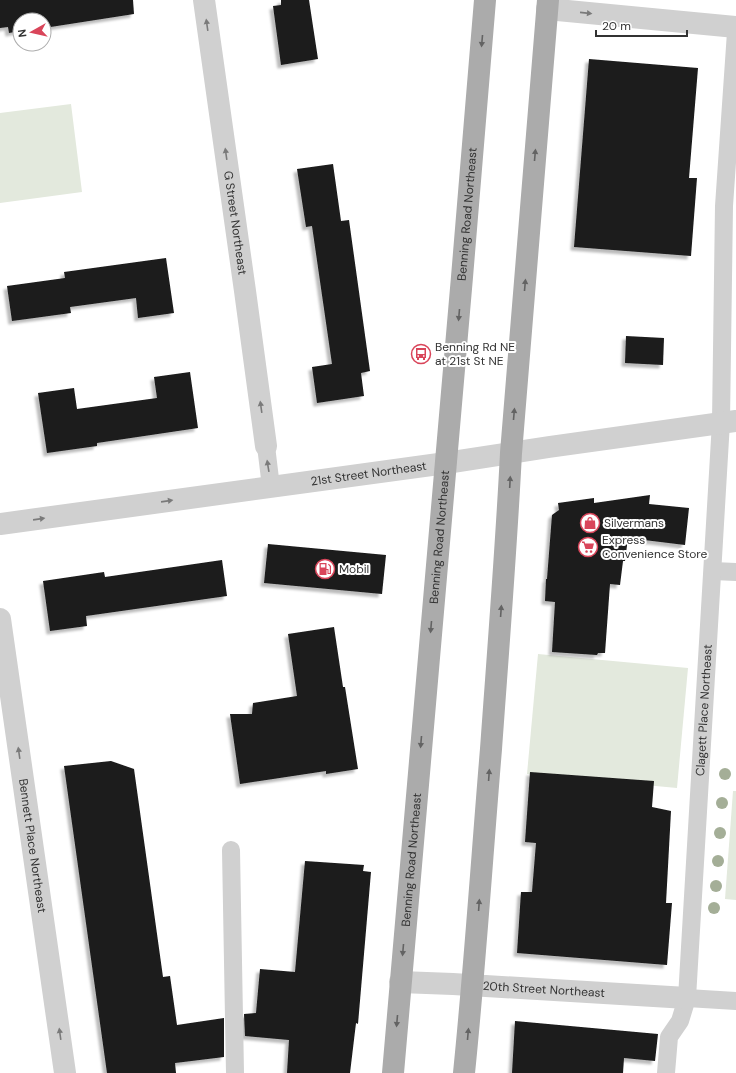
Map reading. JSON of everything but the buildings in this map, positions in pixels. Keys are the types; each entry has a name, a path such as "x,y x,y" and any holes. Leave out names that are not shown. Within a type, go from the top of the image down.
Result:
{"main road":[{"name":"Benning Road Northeast","path":"393,1073 485,0"},
{"path":"464,1073 473,986 509,502 511,453 548,4"}],"street":[{"name":"G Street Northeast","path":"204,0 266,446"},
{"path":"548,4 736,27"},
{"name":"21st Street Northeast","path":"0,524 446,463 729,422"},
{"name":"Bennett Place Northeast","path":"0,619 66,1073"},
{"name":"20th Street Northeast","path":"400,982 687,998"}],"lane":[{"name":"Clagett Place Northeast","path":"666,1073 669,1037 680,1022 687,998 713,571 729,422 730,207 736,32"},
{"path":"266,446 271,487"},
{"path":"713,571 736,572"},
{"path":"230,850 235,1073"},
{"path":"687,998 736,1001"}],"shaded area":[{"path":"71,104 82,192 0,203 0,113"},
{"path":"538,654 688,668 677,788 527,774"},
{"path":"733,791 736,791 736,900 725,899"}],"place":[{"name":"Benning Rd NE at 21st St NE","path":"421,354"},
{"name":"Silvermans","path":"590,523"},
{"name":"Express Convenience Store","path":"588,547"},
{"name":"Mobil","path":"325,569"}]}
